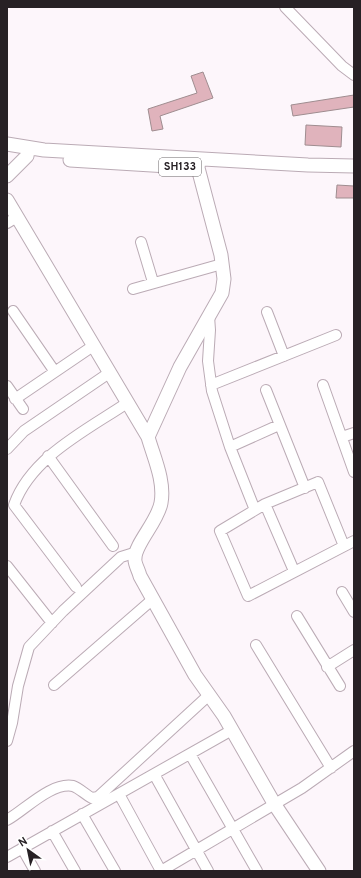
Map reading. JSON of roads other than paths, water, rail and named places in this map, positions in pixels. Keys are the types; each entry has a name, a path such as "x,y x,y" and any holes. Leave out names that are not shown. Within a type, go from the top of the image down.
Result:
{"main road":[{"path":"7,144 28,152 7,176"},
{"name":"SH133","path":"7,153 28,152 354,174"},
{"path":"148,437 180,367 222,294 224,279 222,264 198,163 354,166"},
{"path":"7,200 12,220 93,346 148,437 160,478 161,503 153,524 135,558 140,576 194,675 232,730 275,804 319,871"}],"street":[{"path":"285,7 342,66 354,74"},
{"path":"141,242 154,282"},
{"path":"133,289 222,264"},
{"path":"13,311 55,372"},
{"path":"267,312 284,356"},
{"path":"209,316 208,361 211,385 230,446 255,510"},
{"path":"211,385 336,335"},
{"path":"16,399 93,346"},
{"path":"7,450 24,432 109,373"},
{"path":"323,385 354,472"},
{"path":"7,386 23,409"},
{"path":"266,390 305,488"},
{"path":"76,587 14,504 16,498 36,467 48,456 127,403"},
{"path":"230,446 279,425"},
{"path":"342,437 354,433"},
{"path":"48,456 113,546"},
{"path":"344,546 318,482 266,504 220,531 248,596 354,541"},
{"path":"266,504 294,571"},
{"path":"7,741 12,723 18,686 29,647 121,557 137,552"},
{"path":"7,566 52,623"},
{"path":"342,592 354,612"},
{"path":"54,685 152,599"},
{"path":"297,616 340,686"},
{"path":"256,645 331,768"},
{"path":"328,668 354,650"},
{"path":"7,820 37,799 62,786 74,786 92,798 98,797 209,695"},
{"path":"7,857 232,730"},
{"path":"119,794 161,871 302,788 354,751"},
{"path":"190,754 257,871"},
{"path":"154,774 208,871"},
{"path":"82,814 115,871"},
{"path":"52,831 75,871"},
{"path":"22,848 35,871"}]}
